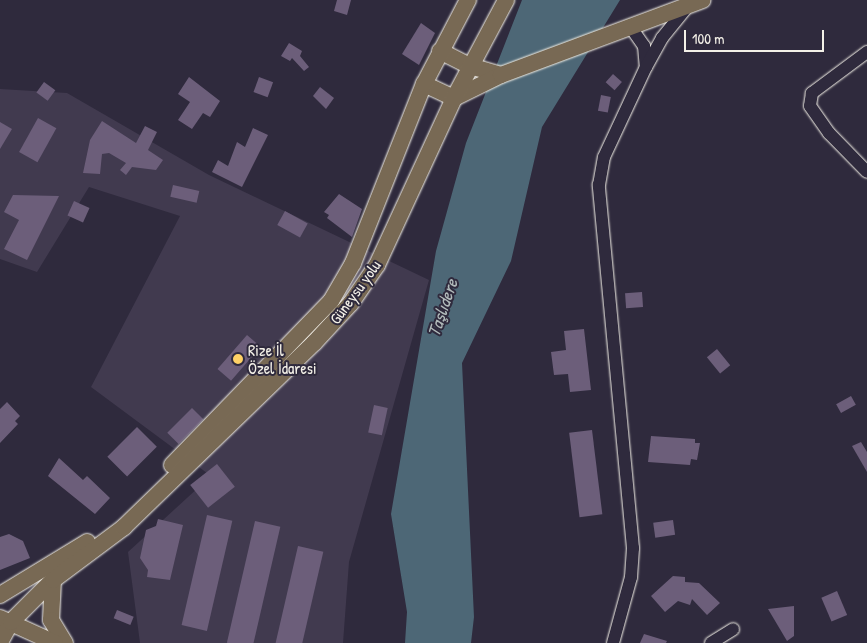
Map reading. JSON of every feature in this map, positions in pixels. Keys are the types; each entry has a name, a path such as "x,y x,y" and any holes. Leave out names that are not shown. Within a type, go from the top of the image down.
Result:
{"main road":[{"path":"0,595 61,559 114,520 331,301 354,263 424,84 440,50 468,0"},
{"name":"Güneysu yolu","path":"0,642 5,620 53,580 124,527 335,323 377,265 454,98 506,0"},
{"path":"424,84 454,98 501,75 628,30 703,0"},
{"path":"440,50 470,66 501,75"},
{"path":"53,580 51,620 64,643"},
{"path":"5,620 55,643"}],"street":[{"path":"613,643 631,577 633,548 599,185 604,157 646,67 662,38 686,8"},
{"path":"628,30 644,46 646,67"},
{"path":"867,52 812,93 810,106 829,133 867,172"},
{"path":"711,643 733,629"}],"shaded area":[{"path":"0,89 67,93 209,175 429,280 349,562 343,643 140,643 128,552 211,476 91,387 180,216 89,187 37,272 0,259"}],"water":[{"name":"Taşlıdere","path":"522,0 620,0 542,127 511,261 462,363 474,617 471,643 405,643 407,612 391,514 436,251 466,143"}],"building":[{"path":"337,0 351,0 347,15 334,11"},
{"path":"421,23 435,33 419,65 402,54"},
{"path":"289,43 302,51 300,56 309,67 304,71 292,58 290,61 281,56"},
{"path":"613,74 622,82 615,90 606,82"},
{"path":"189,77 220,101 210,117 203,113 192,129 178,120 190,102 178,94"},
{"path":"259,77 273,82 268,97 254,92"},
{"path":"44,82 55,90 48,101 36,93"},
{"path":"320,87 334,98 326,109 313,96"},
{"path":"601,95 611,97 608,113 598,111"},
{"path":"38,118 56,128 37,162 19,152"},
{"path":"102,121 136,143 145,126 157,132 148,150 163,160 156,170 132,167 126,175 120,170 126,163 109,153 102,154 100,174 83,173 90,140"},
{"path":"0,122 12,129 0,149"},
{"path":"253,128 268,135 242,187 212,172 218,160 228,166 237,142 245,147"},
{"path":"173,185 199,191 197,203 170,197"},
{"path":"339,194 362,209 352,237 327,218 329,215 324,212"},
{"path":"13,195 59,196 27,260 4,249 19,220 4,212"},
{"path":"74,201 90,208 83,223 67,216"},
{"path":"285,211 308,224 300,238 277,225"},
{"path":"642,292 643,307 626,308 625,293"},
{"path":"584,329 591,390 570,392 568,374 554,375 551,352 566,350 564,331"},
{"path":"247,335 261,347 231,381 217,369"},
{"path":"717,349 730,365 720,374 707,357"},
{"path":"851,396 856,405 841,413 836,404"},
{"path":"7,402 20,416 15,421 18,424 0,443 0,409"},
{"path":"374,405 388,408 382,435 368,432"},
{"path":"192,408 203,419 179,444 167,433"},
{"path":"137,427 157,447 127,476 107,457"},
{"path":"592,430 602,514 580,517 569,433"},
{"path":"651,436 695,439 695,443 700,443 697,460 691,459 690,465 648,462"},
{"path":"861,442 867,452 867,472 852,446"},
{"path":"59,458 83,480 87,476 110,498 95,514 48,476"},
{"path":"217,464 235,487 208,508 190,485"},
{"path":"207,515 232,521 207,631 182,625"},
{"path":"158,519 183,525 170,580 147,577 148,570 140,558 146,530 156,526"},
{"path":"673,520 675,535 655,538 653,523"},
{"path":"255,521 280,527 254,643 227,643"},
{"path":"9,534 23,541 30,558 0,570 0,537"},
{"path":"298,546 323,552 302,643 276,643"},
{"path":"673,576 685,577 685,582 699,583 720,603 707,615 692,599 690,605 678,601 665,612 651,596"},
{"path":"837,591 847,615 832,622 821,598"},
{"path":"794,606 794,636 787,641 768,609"},
{"path":"117,610 134,617 130,625 114,618"},
{"path":"644,634 667,641 666,643 640,643"}],"place":[{"name":"Rize İl Özel İdaresi","path":"238,359"}]}
